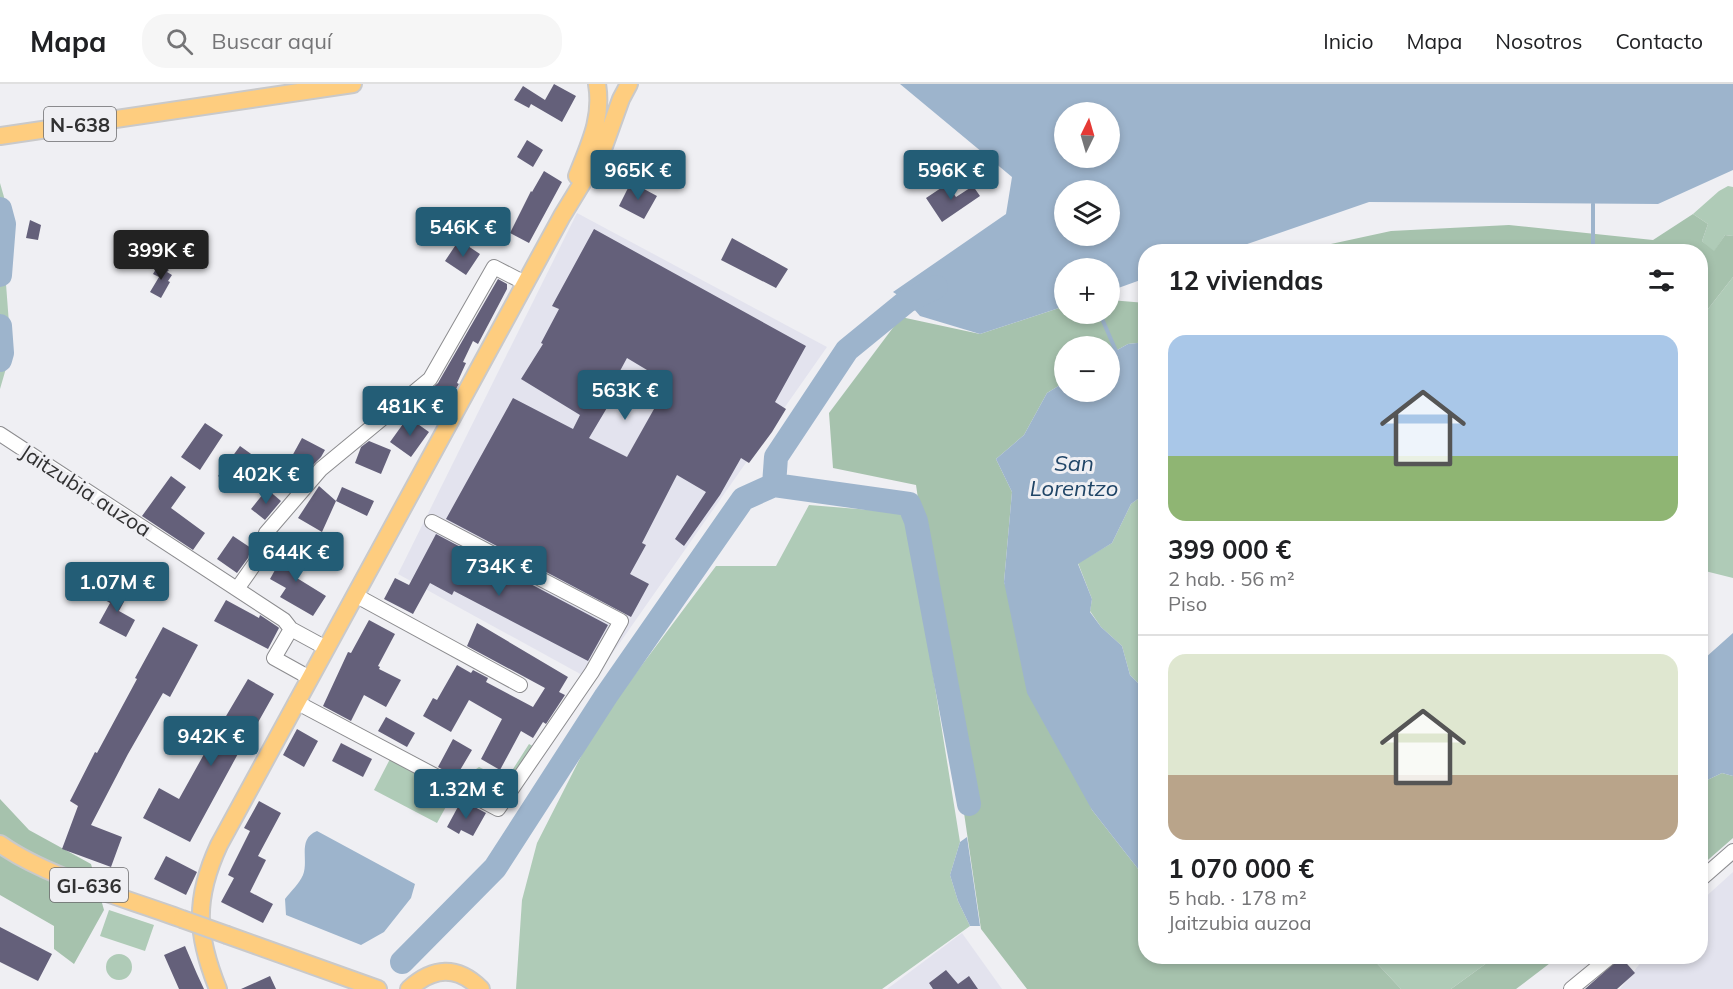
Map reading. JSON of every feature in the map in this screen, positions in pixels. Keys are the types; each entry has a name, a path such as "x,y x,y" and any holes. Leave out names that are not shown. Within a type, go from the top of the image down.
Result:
{"main road":[{"name":"N-638","path":"3,136 353,84"},
{"path":"562,216 598,121 600,108 597,84"},
{"path":"218,989 210,970 201,935 201,909 209,866 525,283 603,149 621,99 629,84"},
{"name":"GI-636","path":"0,844 14,854 62,875 378,989"},
{"path":"409,989 427,975 444,971 462,975 482,989"}],"street":[{"path":"237,589 256,562 266,533 321,469 430,379 494,267 525,283"},
{"name":"Jaitzubia auzoa","path":"0,434 284,620 291,629 326,648"},
{"path":"296,702 498,809 592,672 621,621 432,522"},
{"path":"355,595 520,685"},
{"path":"291,629 274,658 310,678"},
{"path":"1708,873 1733,851"},
{"path":"1571,989 1601,964"}],"shaded area":[{"path":"577,213 827,347 593,681 398,574"},
{"path":"1733,872 1733,989 1620,989 1640,964 1708,964 1708,895"},
{"path":"962,933 1002,989 887,989"}],"green space":[{"path":"0,183 10,218 11,244 6,284 10,337 9,358 0,389"},
{"path":"1728,186 1733,187 1733,236 1725,235 1714,252 1708,244 1702,241 1708,224 1693,214"},
{"path":"1693,214 1708,224 1702,241 1706,244 1331,244 1391,231 1509,225 1653,240"},
{"path":"1725,235 1733,236 1733,277 1708,309 1708,246 1714,251"},
{"path":"1733,277 1733,578 1708,572 1708,309"},
{"path":"1120,301 1138,302 1138,343 1128,344 1120,348 1120,336 1054,336 1054,389 1047,393 1024,435 996,459 1012,492 1004,582 1092,810 1138,869 1138,964 1378,964 1401,989 1027,989 981,929 916,485 833,468 829,413 901,317 980,334 1054,310 1054,324 1120,324"},
{"path":"1138,499 1138,683 1130,675 1122,646 1101,627 1090,611 1092,599 1078,563 1112,543 1131,504"},
{"path":"809,505 907,513 960,842 950,875 958,901 970,926 882,989 516,989 522,900 537,843 597,725 716,566 776,566"},
{"path":"529,744 536,748 499,799 468,784 479,767 506,780"},
{"path":"390,759 454,792 437,823 374,790"},
{"path":"1722,773 1733,776 1733,838 1708,860 1708,780"},
{"path":"0,799 29,830 91,864 104,910 74,964 54,949 54,926 0,895"},
{"path":"109,910 154,925 145,951 100,936"},
{"path":"119,954 128,958 132,967 128,976 119,980 110,976 106,967 110,958"},
{"path":"1378,964 1485,964 1451,989 1401,989"},
{"path":"1485,964 1549,964 1516,989 1451,989"}],"water":[{"path":"900,84 1733,84 1733,170 1658,204 1369,202 1247,244 1138,244 1138,281 1120,287 1120,258 1054,258 1054,310 980,334 920,316 907,301 893,292 1006,214 1012,177"},
{"name":"San Lorentzo","path":"1138,343 1138,499 1131,504 1112,543 1078,564 1092,599 1090,612 1101,627 1122,646 1130,675 1138,683 1138,869 1092,810 1027,693 1004,582 1012,492 996,459 1024,435 1047,393 1054,389 1054,402 1120,402 1120,348 1128,344"},
{"path":"1733,633 1733,776 1722,773 1708,780 1708,655"},
{"path":"317,831 415,884 411,898 384,932 361,945 286,915 285,899 305,869 305,844 307,839"},
{"path":"967,837 980,926 970,926 958,901 950,875 960,842"}],"building":[{"path":"554,84 576,96 562,122 531,104 529,108 514,100 523,86 545,100"},
{"path":"527,140 543,150 533,167 517,157"},
{"path":"544,171 562,182 529,243 510,233"},
{"path":"631,182 657,196 644,219 619,206"},
{"path":"947,184 956,197 973,186 980,196 942,222 926,198"},
{"path":"30,220 41,225 38,240 26,238"},
{"path":"594,229 806,346 775,402 786,409 772,432 749,463 741,458 720,495 684,546 675,539 706,492 677,475 642,543 646,545 630,574 649,584 631,617 446,519 513,398 573,429 580,415 521,379 543,344 541,343 559,309 552,306","holes":["627,358 647,370 638,382 641,384 634,398 654,409 627,457 589,438 614,396 608,393"]},
{"path":"732,238 788,269 776,288 721,260"},
{"path":"459,240 480,254 466,275 445,261"},
{"path":"159,264 169,270 167,272 172,275 161,298 150,292 159,277 153,274"},
{"path":"498,279 507,284 507,289 478,344 473,341 463,362 466,363 457,383 459,384 441,415 420,404 424,395 438,383"},
{"path":"408,417 429,432 411,457 390,442"},
{"path":"205,423 223,435 200,470 181,457"},
{"path":"302,438 325,450 310,468 291,458"},
{"path":"369,441 391,450 381,474 355,463 361,447"},
{"path":"240,446 258,459 235,489 218,476"},
{"path":"171,476 186,487 171,508 205,533 193,550 142,516"},
{"path":"319,486 336,501 322,532 298,518"},
{"path":"342,487 374,501 367,516 336,501"},
{"path":"267,489 281,501 265,520 251,509"},
{"path":"436,534 608,625 588,661 454,591 452,595 430,583 413,614 384,599 395,578 409,585"},
{"path":"233,536 251,548 248,558 237,573 217,559"},
{"path":"290,543 305,552 292,575 326,596 313,616 280,597 286,588 270,579"},
{"path":"117,585 126,591 123,596 126,598 119,611 135,620 126,637 99,623 110,603 105,600 111,589 113,591"},
{"path":"226,600 259,618 260,615 279,628 268,649 214,621"},
{"path":"369,620 395,634 378,666 379,669 401,680 386,707 364,695 351,721 323,706 348,652 351,653"},
{"path":"477,623 568,677 559,692 565,695 546,724 543,722 533,738 521,731 500,770 481,759 502,719 469,700 451,732 423,716 433,698 437,700 457,665 471,673 473,670 488,678 486,682 533,707 545,688 467,646"},
{"path":"163,627 198,645 170,697 163,693 91,825 122,837 111,867 62,849 78,806 70,801"},
{"path":"248,679 274,694 248,740 246,739 190,842 143,818 159,788 179,799"},
{"path":"386,717 415,733 407,747 378,731"},
{"path":"297,729 318,741 304,767 283,755"},
{"path":"453,739 472,750 456,777 438,767"},
{"path":"341,743 372,759 363,777 332,761"},
{"path":"259,801 281,813 258,856 266,860 250,892 273,904 263,923 221,902 234,878 228,875 250,831 244,828"},
{"path":"460,803 469,808 471,805 486,813 473,836 461,830 459,834 447,827"},
{"path":"166,856 197,872 186,895 154,879"},
{"path":"0,927 52,954 38,981 0,962"},
{"path":"185,946 204,989 179,989 164,955"},
{"path":"1613,964 1627,964 1635,973 1617,989 1585,989"},
{"path":"946,970 958,984 969,976 978,989 933,989 929,983"},
{"path":"270,976 276,989 241,989"}],"waterway":[{"path":"1593,204 1593,244"},
{"path":"0,209 4,224 0,275"},
{"path":"402,962 495,868 606,696 743,499 774,485 776,457 847,350 907,301 936,287"},
{"path":"1104,324 1110,336"},
{"path":"0,326 2,353 0,360"},
{"path":"774,485 909,504 916,521 969,804"}]}
